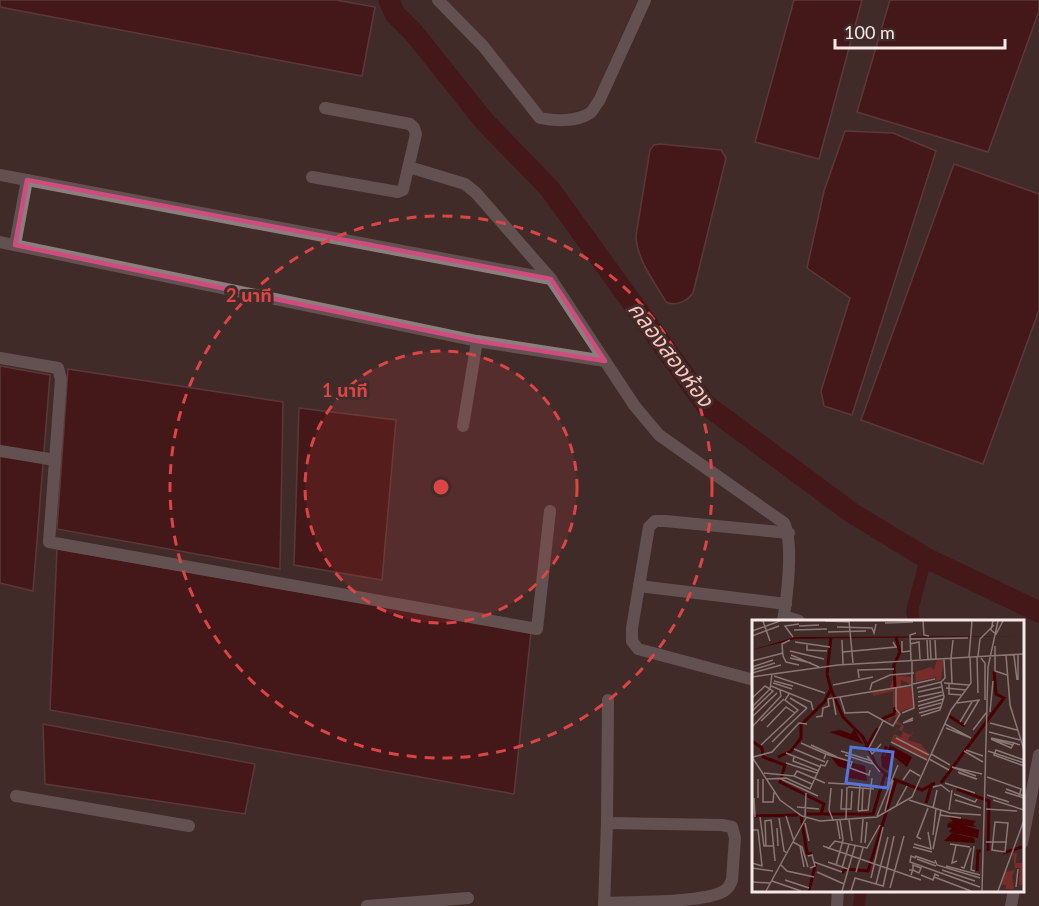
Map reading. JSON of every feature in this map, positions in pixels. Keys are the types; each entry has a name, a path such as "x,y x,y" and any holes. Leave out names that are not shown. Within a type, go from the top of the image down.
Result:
{"street":[{"path":"438,0 483,46 540,118 552,120 575,118 590,113 599,101 645,0"},
{"path":"312,177 398,192 404,190 416,134 410,124 325,108"},
{"path":"409,167 465,184 476,193 550,279 634,405 658,435 776,516 784,523 789,534 785,614 639,586"},
{"path":"0,175 550,279"},
{"path":"15,245 27,180"},
{"path":"0,242 477,341 605,361"},
{"path":"463,426 477,341"},
{"path":"0,358 58,368 61,379 49,543 537,629 550,512"},
{"path":"0,451 55,460"},
{"path":"752,679 638,649 632,641 649,527 656,521 665,521 789,534"},
{"path":"607,823 732,827 735,838 730,887 704,897 604,904 608,700"},
{"path":"1024,835 1039,755"},
{"path":"16,796 189,826"},
{"path":"837,906 838,891"},
{"path":"1011,906 1014,891"},
{"path":"367,906 468,898"}],"highlighted area":[{"path":"27,180 551,279 605,361 477,341 15,245"}],"shaded area":[{"path":"0,0 336,0 375,7 362,76 0,7"},
{"path":"445,0 637,0 590,106 568,113 544,114"},
{"path":"794,0 862,0 819,159 755,142"},
{"path":"890,0 1039,0 1039,11 988,152 857,112"},
{"path":"845,131 893,133 936,151 852,415 824,406 821,391 850,298 807,268 824,191"},
{"path":"654,145 721,150 726,158 693,293 684,301 674,304 666,302 647,270 639,253 636,236 650,150"},
{"path":"954,164 1039,194 1039,310 983,464 861,420"},
{"path":"0,366 50,375 33,591 0,583"},
{"path":"68,369 283,402 280,569 57,529"},
{"path":"299,408 396,420 382,580 294,565"},
{"path":"57,549 531,632 514,794 50,710"},
{"path":"43,724 255,764 245,814 45,784"}],"waterway":[{"name":"คลองสองห้อง","path":"389,0 395,14 414,33 485,122 550,189 706,405 852,513 926,558 1039,612"},
{"path":"914,620 912,611 926,558"},
{"path":"859,906 861,891"}]}
